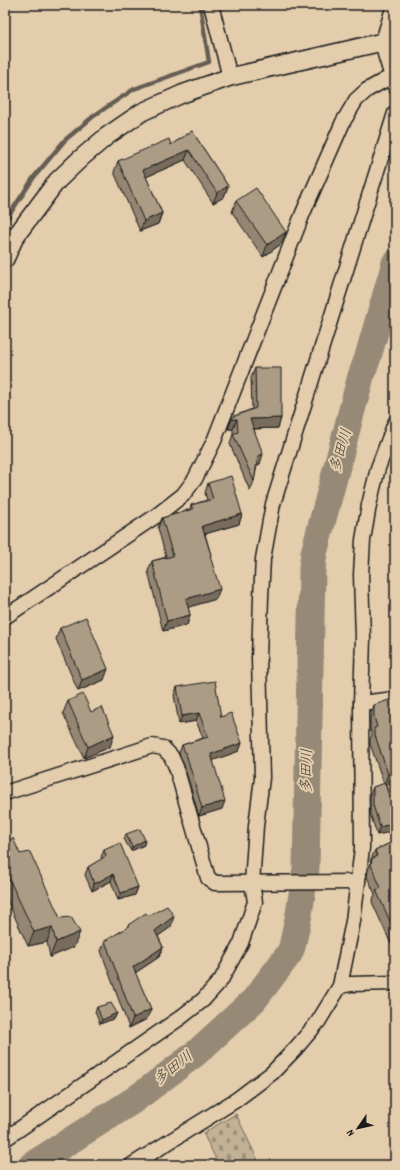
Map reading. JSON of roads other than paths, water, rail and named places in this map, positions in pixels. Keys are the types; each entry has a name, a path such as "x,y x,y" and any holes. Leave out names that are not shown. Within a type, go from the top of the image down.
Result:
{"street":[{"path":"211,5 230,77"},
{"path":"5,617 156,516 183,495 195,479 214,441 303,212 343,122 356,100 367,90 393,81 385,54 389,40 394,5"},
{"path":"5,259 15,237 57,181 106,136 149,109 182,94 230,77 389,40"},
{"path":"5,1139 180,1018 207,995 221,980 241,943 255,902 256,826 262,778 259,658 261,597 263,559 273,504 395,113"},
{"path":"132,1165 236,1100 272,1073 318,1022 340,986 353,921 352,882 362,848 361,703 363,638 361,575 363,540 369,504 378,468 395,423"},
{"path":"361,703 395,699"},
{"path":"5,793 152,746 163,748 171,756 176,766 208,878 215,883 352,882"},
{"path":"340,986 351,984 395,983"}],"waterway":[{"path":"5,223 34,177 65,140 95,115 134,89 209,62 200,5"},
{"name":"多田川","path":"32,1165 134,1100 195,1054 254,1000 289,954 292,947 306,868 312,569 314,553 361,376 395,263"}]}
